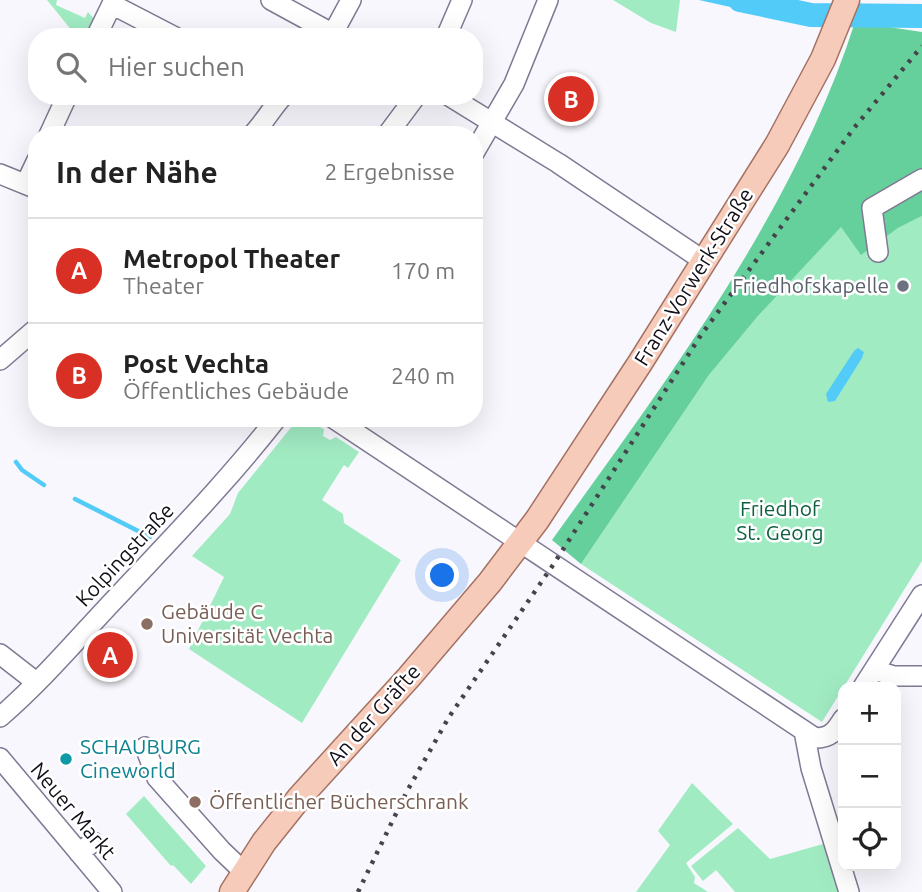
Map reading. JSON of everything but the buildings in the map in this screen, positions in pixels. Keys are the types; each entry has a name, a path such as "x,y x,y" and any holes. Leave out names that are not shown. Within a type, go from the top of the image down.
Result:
{"main road":[{"name":"Franz-Vorwerk-Straße","path":"521,542 777,145 838,26 847,0"},
{"name":"An der Gräfte","path":"238,882 300,797 409,677 521,542"}],"street":[{"path":"271,0 320,28"},
{"path":"338,28 351,0"},
{"path":"450,28 462,0"},
{"path":"483,138 514,84 548,0"},
{"path":"100,28 112,4 158,28"},
{"path":"53,126 63,105"},
{"path":"261,126 269,105"},
{"path":"394,126 409,105"},
{"path":"464,105 704,261"},
{"path":"0,174 28,185"},
{"path":"878,253 872,208 922,179"},
{"path":"0,360 28,336"},
{"name":"Kolpingstraße","path":"0,717 36,682 112,595 250,453 270,427"},
{"path":"347,427 814,738 824,738 838,727"},
{"path":"866,682 922,595"},
{"path":"0,654 36,682"},
{"path":"874,670 894,676 922,676"},
{"path":"804,731 811,768 849,892"},
{"path":"145,747 157,778 222,851 238,882"},
{"name":"Neuer Markt","path":"0,758 86,848 112,892"}],"green space":[{"path":"47,0 57,0 56,5 85,18 88,12 94,19 90,28 70,28"},
{"path":"613,0 680,0 676,32 651,23"},
{"path":"855,22 922,32 922,216 898,228 861,255 841,227 758,316 709,375 581,564 552,540 682,356 763,227 798,161 829,92"},
{"name":"Friedhof St. Georg","path":"922,216 922,561 847,682 838,682 838,696 822,722 581,564 709,375 758,316 841,226 861,254 898,228"},
{"path":"291,427 320,427 324,429 323,436 330,440 336,437 359,452 348,468 344,465 322,500 343,514 344,523 401,560 302,723 189,649 224,577 192,556 230,514 238,493"},
{"path":"692,783 733,824 686,863 695,877 694,883 708,892 636,892 670,845 658,831"},
{"path":"144,796 206,866 191,884 171,866 126,814"},
{"path":"738,828 770,859 830,842 845,892 735,892 716,870 703,881 691,866"}],"water":[{"path":"699,0 753,0 825,11 820,21 771,16"},
{"path":"858,348 864,352 862,358 835,401 828,402 826,394"}],"waterway":[{"path":"740,0 811,15 922,16"},
{"path":"16,462 22,470 44,485"},
{"path":"75,499 150,537"}],"railway":[{"path":"358,892 406,793 449,717 553,565 701,335 854,128 922,46"}],"place":[{"name":"Post Vechta","path":"571,99"},
{"name":"Friedhofskapelle","path":"903,286"},
{"name":"Gebäude C Universität Vechta","path":"147,624"},
{"name":"Metropol Theater","path":"110,655"},
{"name":"SCHAUBURG Cineworld","path":"66,759"},
{"name":"Öffentlicher Bücherschrank","path":"195,802"}]}
